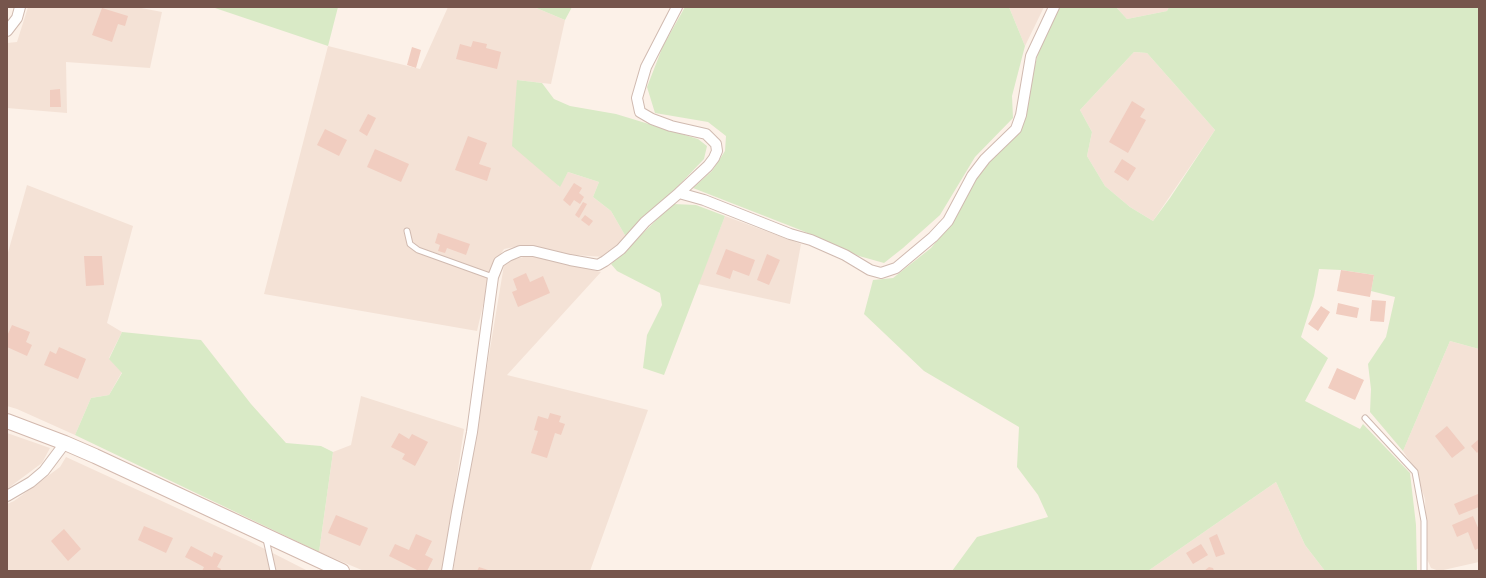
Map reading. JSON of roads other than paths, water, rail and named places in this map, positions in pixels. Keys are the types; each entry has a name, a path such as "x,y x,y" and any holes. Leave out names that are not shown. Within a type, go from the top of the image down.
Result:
{"street":[{"path":"7,31 17,18 20,7"},
{"path":"447,571 472,432 493,277 500,262 508,256 520,251 533,251 598,265 606,261 621,249 646,222 680,193 711,162 717,151 716,144 706,134 671,126 640,112 637,98 646,67 677,7"},
{"path":"680,193 704,200 790,234 811,240 844,255 870,270 881,273 896,268 933,237 948,221 972,176 985,159 1016,129 1021,115 1031,56 1054,7"},
{"path":"7,421 65,443 342,571"},
{"path":"7,496 31,482 44,471 65,443"}],"lane":[{"path":"407,231 410,244 418,250 493,277"},
{"path":"1365,418 1414,472 1424,521 1424,571"},
{"path":"265,535 273,571"}]}
